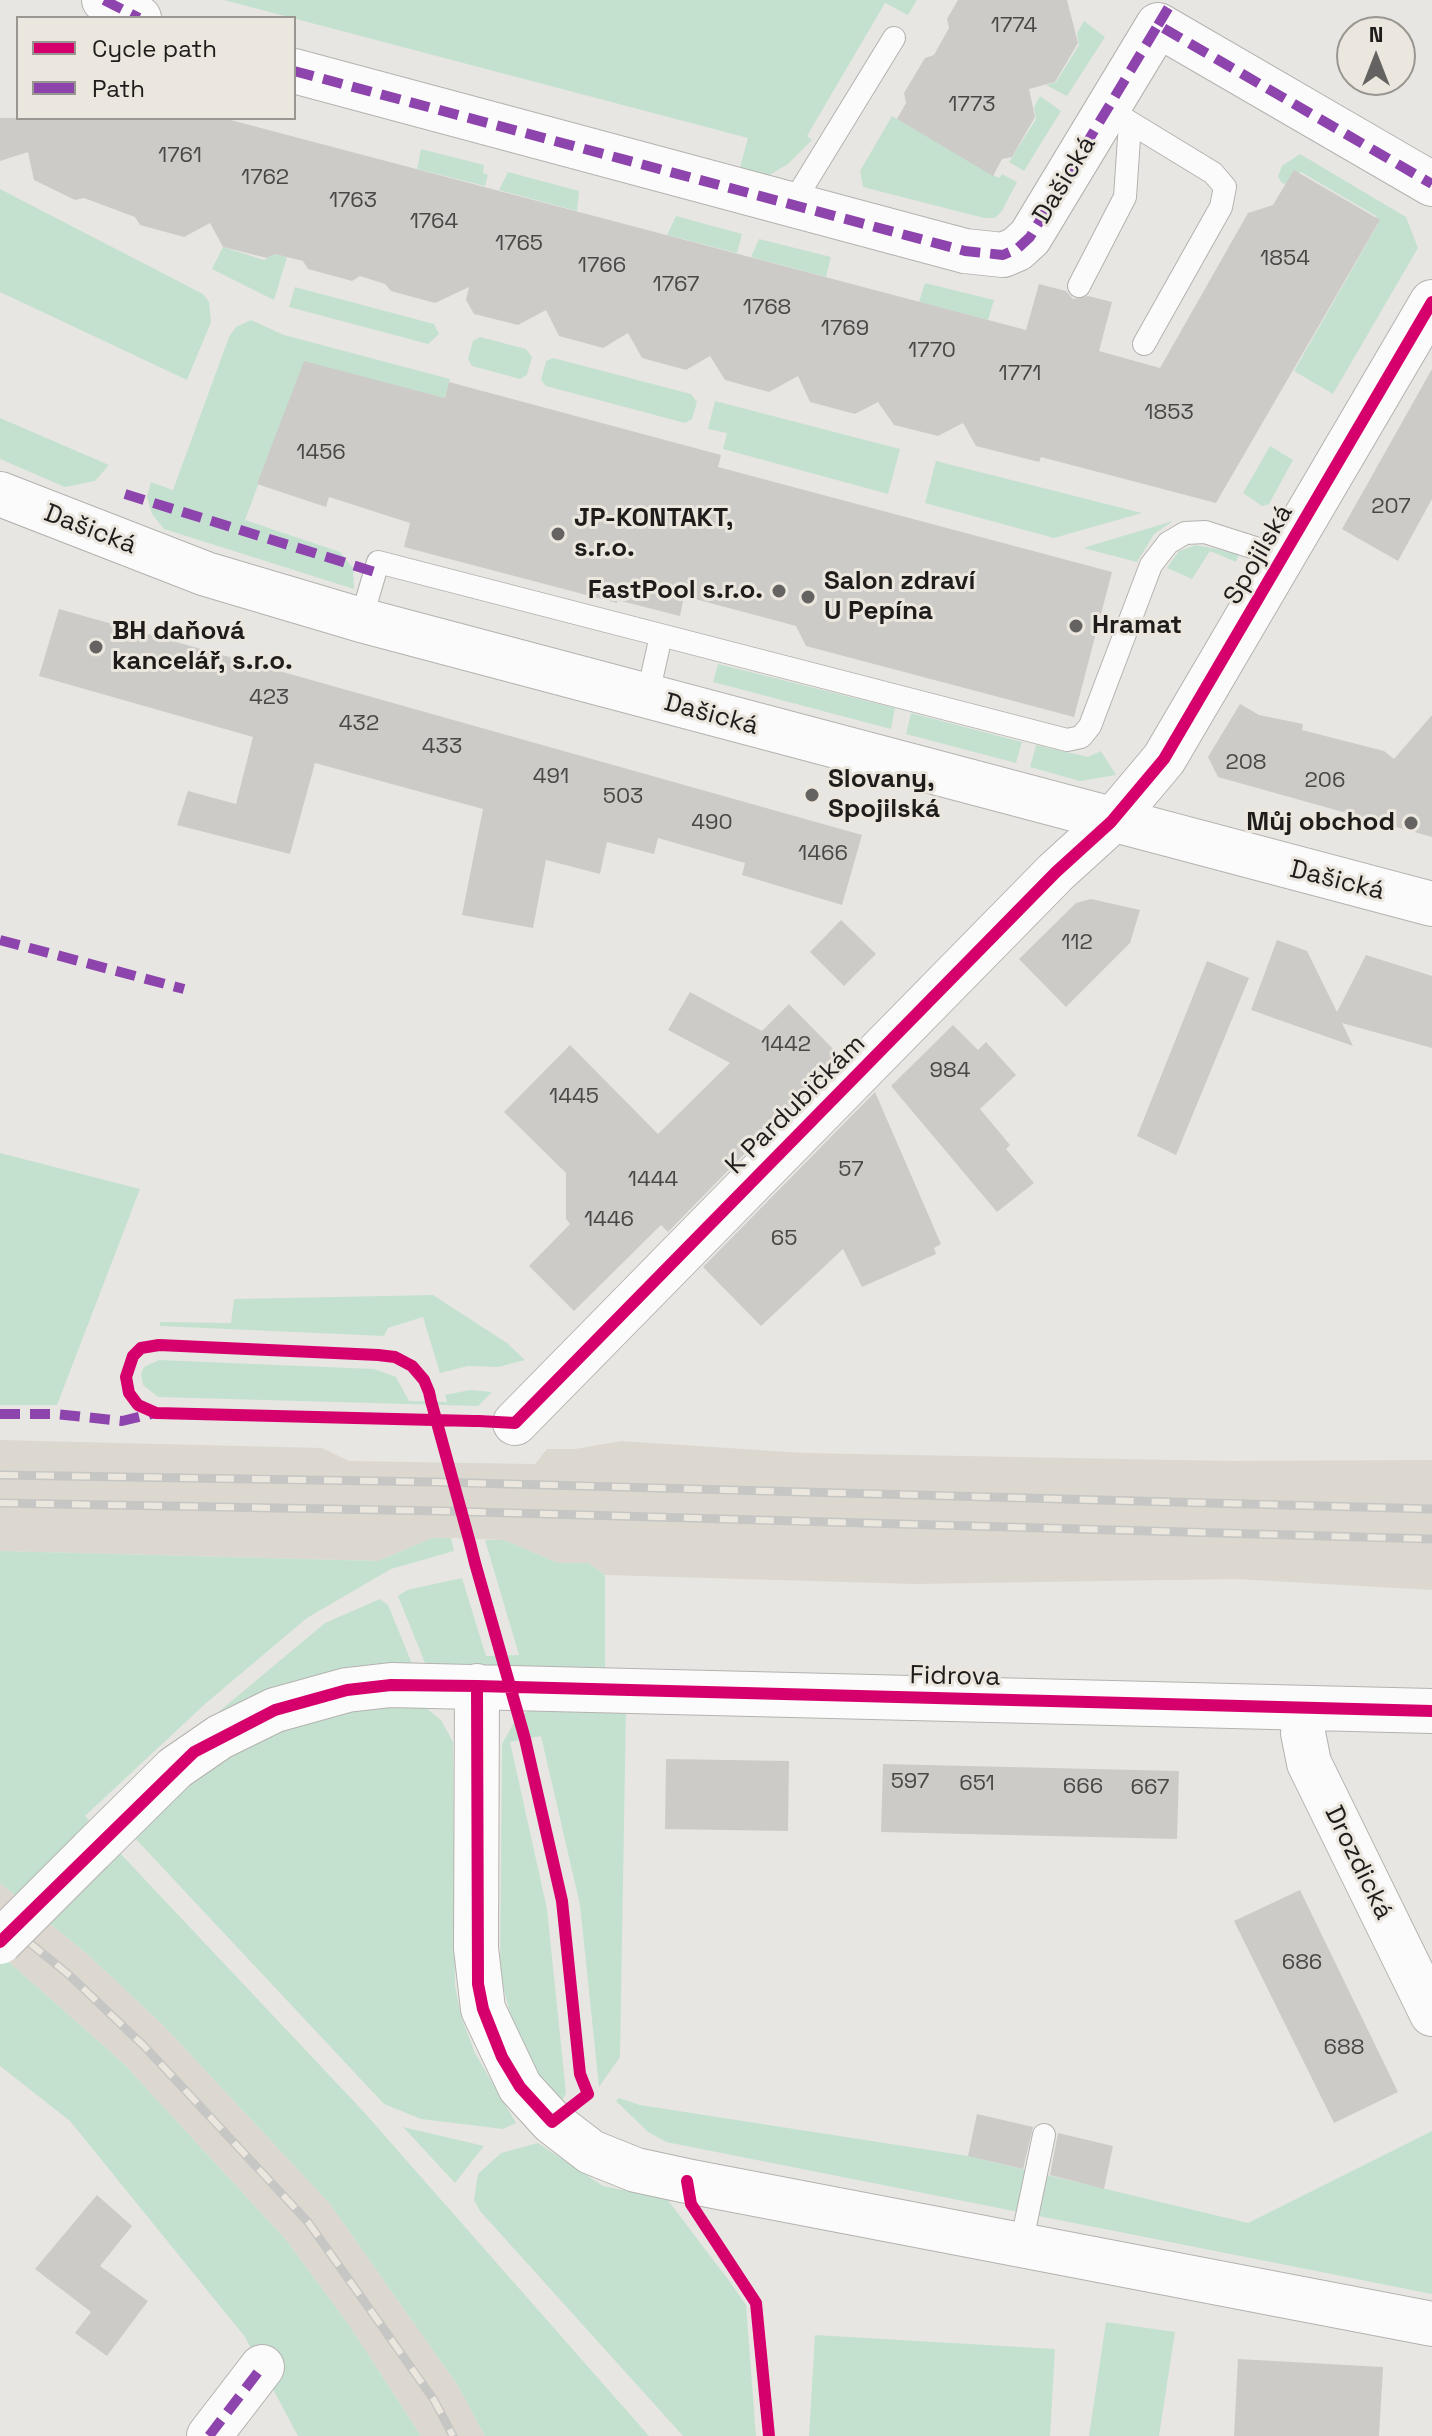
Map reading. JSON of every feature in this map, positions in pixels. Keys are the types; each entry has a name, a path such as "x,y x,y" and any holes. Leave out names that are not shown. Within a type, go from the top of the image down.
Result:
{"street":[{"path":"104,0 135,16"},
{"name":"Dašická","path":"296,72 965,251 1003,255 1017,249 1030,237 1119,116 1165,13 1432,184"},
{"name":"Spojilská","path":"1111,822 1164,759 1432,302"},
{"name":"Dašická","path":"0,494 206,574 361,620 1111,822 1432,904"},
{"name":"K Pardubičkám","path":"515,1423 1056,872 1111,822"},
{"name":"Fidrova","path":"0,1942 194,1752 247,1722 347,1690 391,1685 477,1686 1432,1711"},
{"path":"477,1686 478,1984 487,2020 502,2057 520,2087 552,2122 591,2152 636,2170 1432,2324"},
{"name":"Drozdická","path":"1305,1708 1303,1733 1309,1763 1432,2014"},
{"path":"209,2436 262,2367"}],"lane":[{"path":"793,203 894,38"},
{"path":"1079,286 1125,197 1119,116"},
{"path":"1119,116 1213,173 1225,187 1221,207 1144,344"},
{"path":"361,620 378,562 1067,740 1081,737 1090,726 1151,565 1168,543 1185,533 1205,532 1255,548 1281,562"},
{"path":"647,698 661,636"},
{"path":"1021,2245 1044,2135"}],"shaded area":[{"path":"0,1440 322,1448 349,1461 535,1464 547,1449 575,1449 621,1441 805,1453 1232,1461 1432,1460 1432,1590 1236,1579 914,1584 605,1575 588,1563 558,1563 504,1540 451,1538 432,1538 378,1561 0,1551"},
{"path":"0,1883 86,1953 163,2025 330,2204 458,2386 485,2436 421,2436 349,2325 286,2240 124,2064 0,1954"}],"green space":[{"path":"224,0 917,0 908,15 885,3 807,136 812,140 788,164 766,177 739,171 748,138 296,19 296,16 285,16"},
{"path":"1084,21 1105,37 1067,96 1046,85 1056,82 1079,45 1077,33"},
{"path":"1040,96 1061,111 1024,171 1009,162 1036,119 1034,107"},
{"path":"892,116 999,178 1002,174 1017,182 1002,211 995,218 984,218 863,187 860,171"},
{"path":"421,149 484,165 483,173 488,175 485,186 417,169"},
{"path":"1300,154 1406,217 1418,248 1333,394 1294,371 1378,224 1376,216 1301,172 1292,175 1286,185 1281,182 1278,176 1282,166"},
{"path":"508,172 579,191 577,211 499,190"},
{"path":"0,189 203,294 209,302 211,322 187,380 0,292"},
{"path":"676,216 742,234 737,253 667,235"},
{"path":"759,239 831,257 826,277 751,257"},
{"path":"223,247 264,260 275,254 287,257 274,300 212,269"},
{"path":"925,283 994,300 988,320 919,302"},
{"path":"295,287 434,324 439,334 428,344 289,307"},
{"path":"251,320 284,335 450,379 445,398 304,362 245,520 340,552 353,568 354,589 164,529 152,514 147,497 151,482 173,490 229,337 236,327"},
{"path":"480,337 526,349 532,357 527,375 520,379 472,366 468,359 473,341"},
{"path":"553,358 691,394 697,402 692,419 685,423 546,386 541,380 546,361"},
{"path":"715,401 900,449 888,494 723,449 727,433 708,429"},
{"path":"0,418 109,465 95,481 65,487 0,459"},
{"path":"1270,446 1293,460 1269,504 1262,506 1243,493"},
{"path":"936,461 1142,513 1054,538 925,503"},
{"path":"1173,521 1154,534 1137,562 1083,548"},
{"path":"1196,545 1239,554 1236,562 1210,551 1192,579 1167,568 1179,551"},
{"path":"718,664 895,708 891,729 713,682"},
{"path":"911,713 1022,742 1016,763 906,734"},
{"path":"1036,745 1088,757 1101,751 1116,775 1080,781 1030,767"},
{"path":"0,1153 140,1189 57,1405 0,1405"},
{"path":"433,1295 507,1343 525,1360 498,1367 468,1366 440,1373 423,1317 388,1328 384,1336 160,1326 160,1322 231,1323 234,1299"},
{"path":"159,1360 374,1369 396,1377 409,1401 447,1402 445,1395 470,1390 492,1392 478,1406 158,1397 143,1385 141,1374 144,1367"},
{"path":"432,1538 451,1538 454,1551 391,1569 307,1618 205,1704 85,1816 363,2111 649,2436 485,2436 458,2386 330,2204 163,2025 86,1953 0,1883 0,1551 378,1561"},
{"path":"485,1540 504,1540 558,1563 588,1563 605,1575 605,1673 427,1668 398,1596 407,1590 462,1578 486,1656 519,1655"},
{"path":"380,1599 388,1605 413,1666 210,1719 325,1623"},
{"path":"374,1703 425,1707 441,1720 453,1742 455,1986 461,2016 475,2053 516,2123 503,2129 421,2119 384,2104 132,1835 215,1759 274,1733"},
{"path":"626,1708 620,2057 599,2087 580,1905 541,1736 510,1742 547,1909 566,2093 562,2101 545,2086 512,2022 500,1973 502,1744 517,1717 531,1710"},
{"path":"0,1954 124,2064 286,2240 349,2325 421,2436 298,2436 245,2337 70,2121 0,2066"},
{"path":"619,2098 640,2105 968,2156 1248,2223 1432,2131 1432,2294 666,2142 648,2132 616,2101"},
{"path":"403,2127 484,2146 455,2183"},
{"path":"538,2143 603,2186 667,2199 730,2282 746,2305 756,2436 683,2436 480,2211 474,2200 478,2174 501,2153"},
{"path":"1106,2322 1175,2332 1159,2436 1089,2436"},
{"path":"815,2335 1055,2349 1050,2436 809,2436"}],"building":[{"path":"958,0 1067,0 1078,43 1055,82 1029,89 1035,117 1012,157 1002,159 993,176 897,119 906,103 904,93 925,58 934,55 949,28 947,19"},
{"path":"0,118 231,120 1026,330 1039,284 1066,291 1073,299 1088,296 1112,302 1099,351 1160,368 1248,213 1273,205 1294,170 1380,220 1216,503 1041,457 1039,462 976,446 963,423 938,436 894,425 878,402 855,414 810,402 798,376 769,392 725,380 710,356 686,370 642,358 628,333 603,348 559,336 546,310 518,325 474,314 466,300 469,287 435,303 391,291 385,284 360,276 352,281 308,269 303,261 275,254 267,258 223,247 210,223 184,237 140,225 135,217 84,198 75,200 34,180 28,152 0,161"},
{"path":"304,361 445,398 449,382 721,455 718,467 1112,572 1074,717 806,646 796,626 684,596 680,616 617,600 617,603 404,547 410,523 329,497 326,507 257,484"},
{"path":"1432,369 1432,499 1398,561 1342,529"},
{"path":"59,609 862,835 842,905 742,875 745,863 658,838 654,854 607,842 600,874 546,860 533,928 462,915 483,809 315,763 290,854 177,825 188,791 236,804 253,737 39,676"},
{"path":"1240,704 1259,715 1303,724 1302,730 1384,751 1394,759 1432,715 1432,837 1218,777 1208,757"},
{"path":"1091,899 1140,910 1130,943 1066,1007 1019,959 1076,903"},
{"path":"841,920 876,954 844,986 810,952"},
{"path":"1277,940 1307,951 1337,1012 1366,955 1432,976 1432,1048 1342,1023 1353,1046 1251,1010"},
{"path":"1207,961 1249,978 1176,1155 1137,1136"},
{"path":"690,992 762,1031 789,1004 840,1056 668,1232 661,1225 574,1311 529,1266 570,1224 566,1219 566,1173 504,1112 570,1045 658,1134 730,1063 668,1030"},
{"path":"953,1025 978,1050 986,1042 1016,1075 980,1109 1010,1145 1006,1149 1034,1183 997,1212 891,1086"},
{"path":"875,1092 941,1244 934,1248 936,1254 862,1287 843,1249 761,1326 703,1267"},
{"path":"666,1759 789,1761 788,1831 665,1829"},
{"path":"883,1764 1179,1771 1177,1839 881,1832"},
{"path":"1300,1890 1398,2092 1334,2123 1234,1921"},
{"path":"977,2114 1033,2127 1023,2169 968,2156"},
{"path":"1058,2133 1113,2146 1104,2189 1050,2175"},
{"path":"97,2195 132,2226 100,2266 148,2301 107,2356 75,2333 91,2312 35,2269"},
{"path":"1238,2359 1383,2367 1379,2436 1234,2436"}],"railway":[{"path":"0,1475 435,1482 1432,1509"},
{"path":"0,1503 441,1511 1432,1539"},
{"path":"0,1919 68,1974 143,2045 308,2222 434,2400 453,2436"}],"marked path":[{"path":"104,0 135,16"},
{"path":"1158,25 1173,0"},
{"path":"296,72 965,251 1003,255 1017,249 1030,237 1158,25 1432,184"},
{"path":"125,494 375,572"},
{"path":"0,940 184,989"},
{"path":"0,1414 56,1414 122,1421 156,1413"},
{"path":"209,2436 262,2367"}],"cycle path":[{"path":"477,1686 478,1984 483,2009 502,2057 520,2087 552,2122 588,2094 580,2074 562,1901 525,1739 475,1563 470,1543 431,1401 429,1392 424,1380 412,1366 395,1357 378,1355 159,1345 141,1348 133,1356 126,1377 129,1393 138,1405 156,1413 474,1421 479,1421 515,1423 1056,872 1111,822 1164,759 1432,302"},
{"path":"0,1942 194,1752 275,1710 347,1690 391,1685 477,1686 1432,1711"},
{"path":"687,2181 691,2204 756,2303 769,2436"}],"place":[{"name":"JP-KONTAKT, s.r.o.","path":"558,534"},
{"name":"FastPool s.r.o.","path":"779,591"},
{"name":"Salon zdraví U Pepína","path":"808,597"},
{"name":"Hramat","path":"1076,626"},
{"name":"BH daňová kancelář, s.r.o.","path":"96,647"},
{"name":"Slovany, Spojilská","path":"812,795"},
{"name":"Můj obchod","path":"1411,823"}]}
